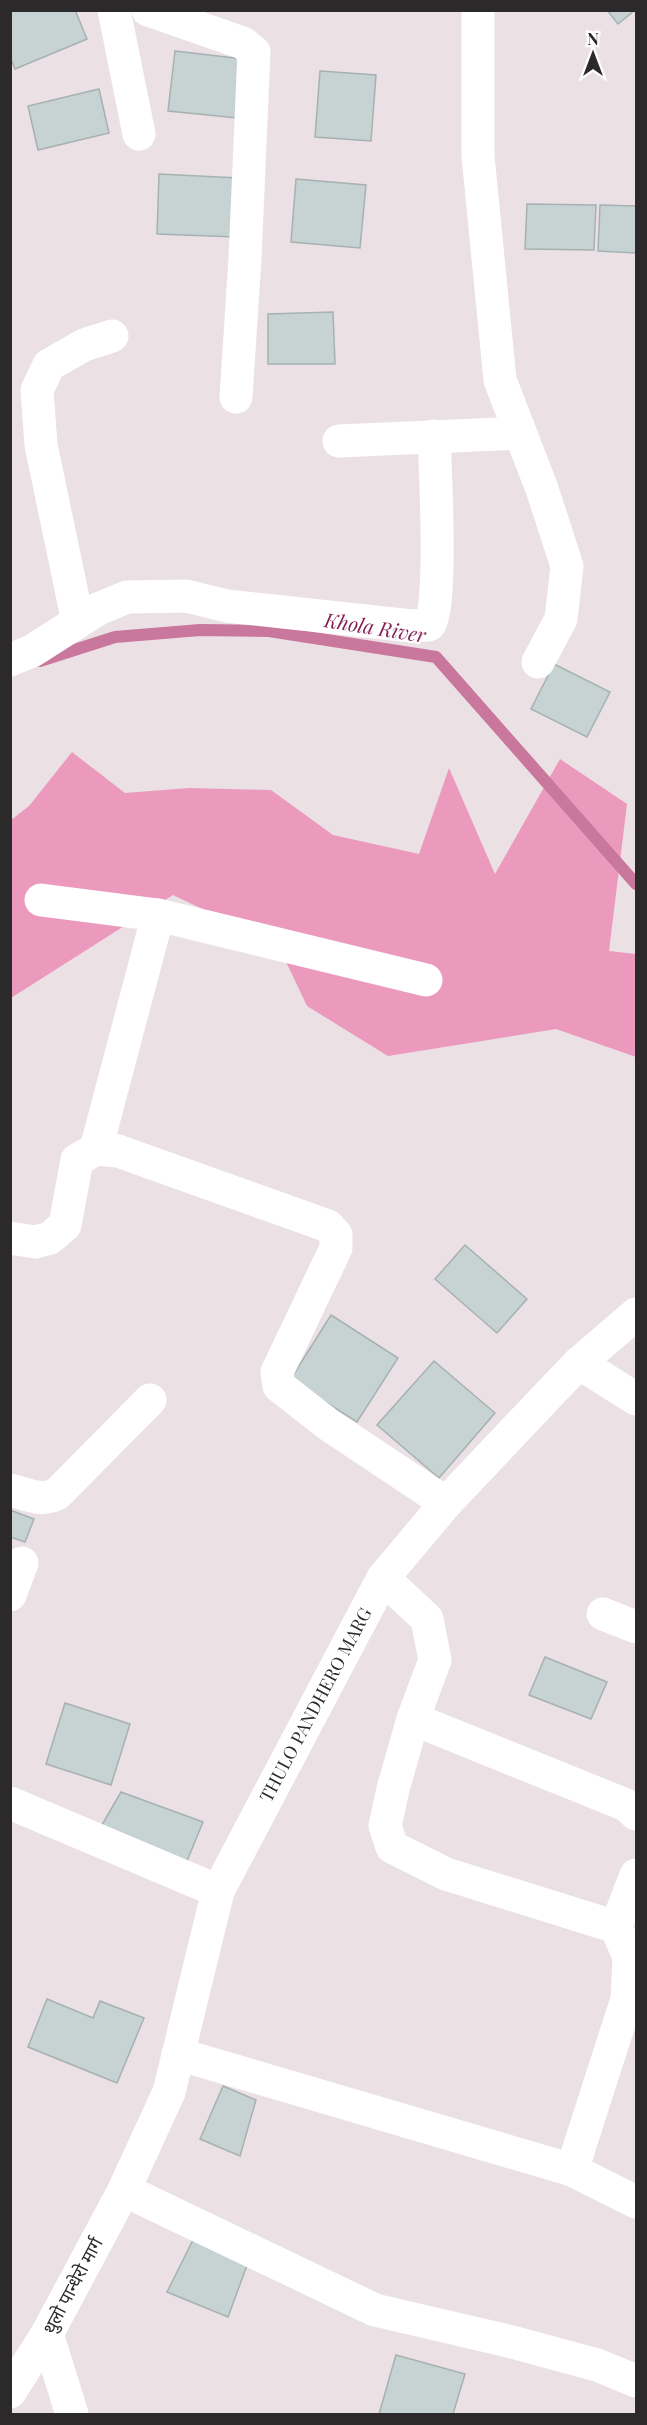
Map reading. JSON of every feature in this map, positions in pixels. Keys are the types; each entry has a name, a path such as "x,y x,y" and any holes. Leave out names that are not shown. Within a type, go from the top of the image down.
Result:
{"street":[{"path":"114,10 139,134"},
{"path":"148,10 243,43 254,52 246,246 236,397"},
{"path":"478,10 478,156 500,380 542,489 567,566 561,619 538,662"},
{"path":"78,622 40,445 37,390 50,365 84,345 112,336"},
{"path":"339,441 520,433"},
{"path":"10,660 32,651 98,609 128,597 186,596 227,606 412,627 429,625 432,621 436,591 434,436"},
{"path":"41,900 158,915 426,980"},
{"path":"96,1149 158,915"},
{"path":"10,1238 35,1242 50,1238 65,1225 77,1160 96,1149 118,1151 328,1226 336,1235 336,1248 277,1372 279,1386 329,1425 446,1503"},
{"name":"THULO PANDHERO MARG","path":"127,2183 169,2092 218,1891 383,1578 446,1503 579,1363 636,1314"},
{"path":"579,1363 636,1399"},
{"path":"10,1490 40,1498 48,1498 57,1494 150,1400"},
{"path":"10,1594 22,1563"},
{"path":"383,1578 427,1619 435,1660 413,1719 385,1826 392,1847 446,1874 616,1927"},
{"path":"603,1614 636,1626"},
{"path":"413,1719 626,1805 636,1814"},
{"path":"10,1803 218,1891"},
{"path":"572,2170 627,2000 629,1957 616,1927 636,1875"},
{"path":"178,2054 572,2170 636,2202"},
{"path":"127,2183 375,2310 508,2341 597,2365 636,2381"},
{"name":"थुलो पान्धेरो मार्ग","path":"10,2392 47,2334 127,2183"},
{"path":"47,2334 72,2415"}],"shaded area":[{"path":"72,752 125,793 189,788 271,790 333,835 419,854 449,768 495,874 560,759 627,804 609,951 636,954 636,1057 556,1029 388,1056 307,1006 278,945 173,895 11,998 11,820 29,806"}],"building":[{"path":"10,10 75,10 87,39 15,69 10,57"},
{"path":"607,10 635,10 618,24"},
{"path":"175,51 243,59 237,118 168,111"},
{"path":"320,71 376,75 371,141 315,137"},
{"path":"99,89 109,133 38,150 28,106"},
{"path":"159,174 238,178 236,237 157,234"},
{"path":"296,179 366,185 360,248 291,242"},
{"path":"527,204 596,205 594,250 525,249"},
{"path":"600,205 636,206 636,253 598,251"},
{"path":"333,312 335,364 268,364 268,314"},
{"path":"554,664 610,692 587,737 531,709"},
{"path":"465,1245 527,1299 497,1333 435,1279"},
{"path":"331,1315 398,1358 357,1422 290,1380"},
{"path":"434,1361 495,1413 439,1478 377,1425"},
{"path":"10,1510 34,1519 25,1542 10,1537"},
{"path":"545,1657 607,1682 591,1719 529,1695"},
{"path":"65,1703 130,1724 111,1785 46,1764"},
{"path":"121,1792 203,1822 185,1866 99,1830"},
{"path":"47,1999 93,2018 100,2001 144,2018 117,2083 28,2047"},
{"path":"223,2086 256,2100 240,2156 200,2139"},
{"path":"195,2236 249,2260 228,2317 167,2292"},
{"path":"396,2355 465,2374 453,2414 379,2414"}],"waterway":[{"name":"Khola River","path":"40,661 115,637 200,630 269,631 436,657 636,884"}]}
